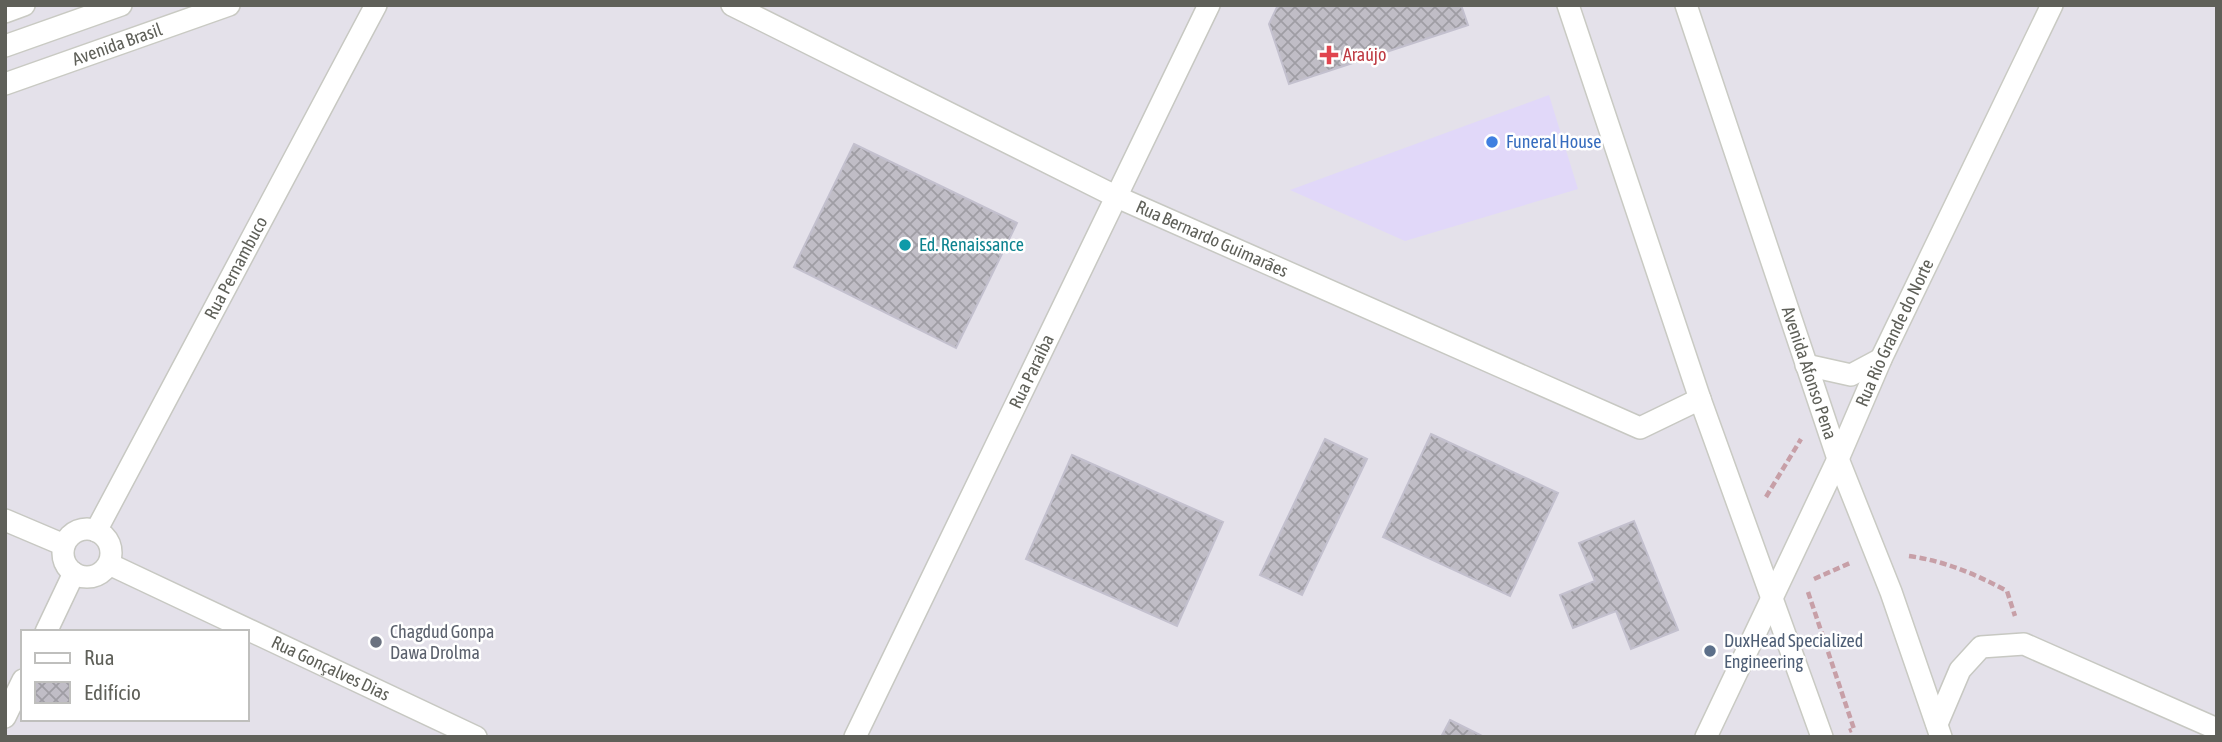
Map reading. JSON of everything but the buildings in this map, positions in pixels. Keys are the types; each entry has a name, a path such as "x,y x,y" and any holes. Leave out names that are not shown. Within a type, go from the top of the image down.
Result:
{"street":[{"path":"5,12 24,5"},
{"name":"Avenida Brasil","path":"5,46 121,5"},
{"name":"Avenida Brasil","path":"5,84 229,5"},
{"name":"Rua Pernambuco","path":"96,531 376,5"},
{"name":"Rua Bernardo Guimarães","path":"732,5 1117,197 1640,428 1700,400"},
{"name":"Rua Paraíba","path":"855,737 1209,5"},
{"path":"1569,5 1700,400 1822,737"},
{"name":"Avenida Afonso Pena","path":"1686,5 1820,408 1901,618 1939,730"},
{"name":"Rua Rio Grande do Norte","path":"1706,737 1838,459 1881,359 2052,5"},
{"path":"1805,365 1851,376 1881,359"},
{"path":"5,520 64,545"},
{"path":"88,529 96,531 109,541 109,564 104,571 89,578 74,573 64,561 64,545 74,533 88,529"},
{"name":"Rua Gonçalves Dias","path":"109,564 476,737"},
{"path":"47,630 74,573"},
{"path":"1939,730 1960,670 1981,647 2024,644 2217,729"},
{"path":"5,717 21,684"}],"path":[{"path":"1747,527 1820,408"}],"shaded area":[{"name":"Funeral House","path":"1549,95 1578,189 1405,241 1290,190"}],"place":[{"name":"Araújo","path":"1329,55"},
{"name":"Funeral House","path":"1492,142"},
{"name":"Ed. Renaissance","path":"905,245"},
{"name":"Chagdud Gonpa Dawa Drolma","path":"376,642"},
{"name":"DuxHead Specialized Engineering","path":"1710,651"}]}
